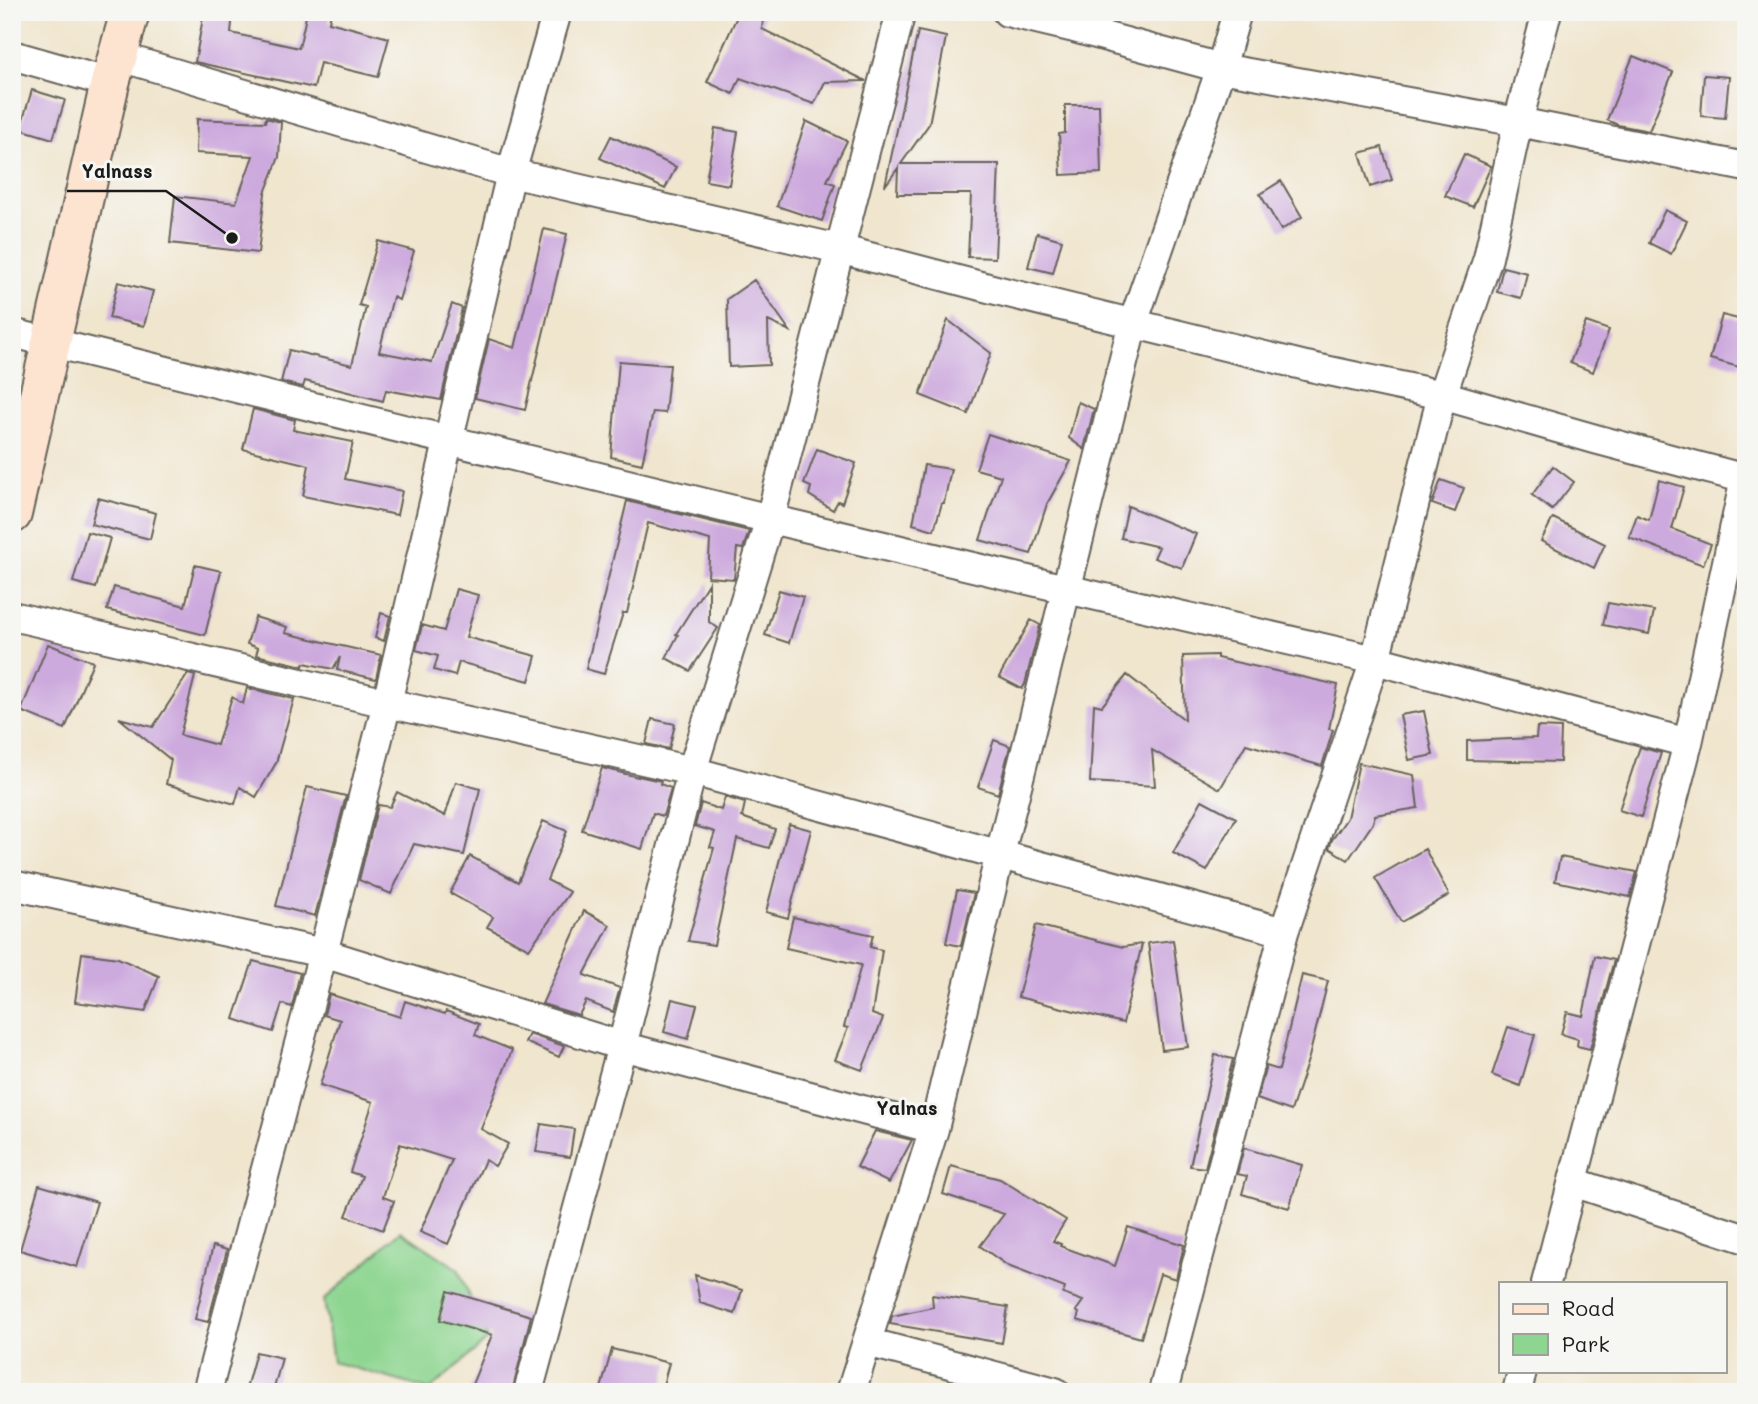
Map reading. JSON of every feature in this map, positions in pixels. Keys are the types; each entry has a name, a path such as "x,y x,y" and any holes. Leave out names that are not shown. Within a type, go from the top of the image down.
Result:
{"street":[{"path":"12,514 113,69 130,12"},
{"path":"207,1392 387,703 511,173 557,12"},
{"path":"528,1392 622,1046 692,771 770,519 901,12"},
{"path":"1007,12 1221,68 1746,167"},
{"path":"851,1392 934,1129 1133,323 1221,68 1237,12"},
{"path":"1163,1392 1284,932 1374,660 1442,395 1488,258 1518,122 1547,12"},
{"path":"12,55 113,69 511,173 839,249 1306,366 1442,395 1745,477 1688,743 1546,1282"},
{"path":"12,333 770,519 1374,660 1688,743"},
{"path":"12,616 692,771 1284,932"},
{"path":"12,885 323,953 622,1046 934,1129"},
{"path":"1573,1182 1746,1239"},
{"path":"867,1342 1055,1392"},
{"path":"1517,1392 1522,1372"}],"green space":[{"path":"401,1231 458,1269 488,1339 430,1390 333,1362 324,1300"}],"building":[{"path":"204,12 233,12 231,33 299,48 307,12 331,12 329,22 389,38 378,77 320,63 314,88 195,62"},
{"path":"739,12 764,12 762,29 866,81 825,82 814,104 740,78 733,94 707,82"},
{"path":"918,31 946,37 929,124 901,164 999,164 995,258 968,257 971,194 897,194 898,168 885,186"},
{"path":"1633,56 1673,72 1649,131 1607,120"},
{"path":"1704,75 1729,77 1725,118 1701,116"},
{"path":"32,90 65,100 53,139 20,129"},
{"path":"1065,105 1099,105 1101,173 1061,175 1059,134 1065,133"},
{"path":"266,118 281,122 279,157 265,193 258,253 170,243 175,196 236,203 253,156 196,153 197,119 265,122"},
{"path":"806,121 847,141 827,181 835,184 822,221 777,206"},
{"path":"715,128 738,132 729,185 706,181"},
{"path":"611,136 676,167 665,189 600,158"},
{"path":"1382,147 1392,180 1370,187 1360,153"},
{"path":"1464,154 1491,166 1473,207 1445,196"},
{"path":"1281,181 1302,217 1281,230 1260,194"},
{"path":"1665,210 1687,221 1671,254 1649,243"},
{"path":"544,229 567,234 525,410 475,398 489,339 515,348"},
{"path":"1037,233 1062,240 1053,273 1028,267"},
{"path":"378,241 414,251 399,300 393,297 379,352 432,362 452,304 462,308 441,400 386,390 383,401 305,381 303,387 281,382 289,350 352,365 366,307 359,305"},
{"path":"1503,267 1527,273 1521,298 1497,292"},
{"path":"754,280 790,331 768,321 769,365 729,367 727,299"},
{"path":"118,282 153,291 144,326 109,318"},
{"path":"1722,315 1746,321 1746,342 1739,367 1710,359"},
{"path":"948,320 991,353 968,414 920,395"},
{"path":"1586,322 1609,330 1593,372 1570,363"},
{"path":"619,361 670,365 665,413 653,412 642,464 611,457"},
{"path":"1078,402 1094,409 1084,449 1069,438"},
{"path":"253,409 295,420 293,430 353,442 345,479 402,491 397,515 303,496 309,465 243,449"},
{"path":"988,434 1071,461 1047,504 1031,554 980,540 1001,476 976,469"},
{"path":"817,449 856,463 842,503 838,501 833,510 809,495 811,487 804,484"},
{"path":"924,465 951,469 944,503 934,530 913,524"},
{"path":"1553,466 1574,482 1552,510 1532,495"},
{"path":"1441,480 1464,488 1455,512 1432,504"},
{"path":"1659,480 1684,487 1672,529 1711,544 1703,565 1629,537 1637,515 1649,520"},
{"path":"98,498 156,513 150,539 91,524"},
{"path":"627,501 749,531 743,549 737,548 734,579 708,577 710,540 648,523 627,613 623,613 604,674 586,669"},
{"path":"1128,506 1196,534 1182,568 1154,558 1159,547 1121,538"},
{"path":"1553,518 1605,544 1594,568 1541,541"},
{"path":"87,532 110,538 96,588 73,582"},
{"path":"195,565 221,571 205,635 107,610 114,587 185,606"},
{"path":"709,582 709,622 718,628 690,671 666,658 678,635 676,634"},
{"path":"456,589 478,595 466,637 536,656 529,681 459,662 455,676 434,670 438,656 416,650 422,625 444,631"},
{"path":"779,590 803,597 789,643 765,635"},
{"path":"1608,603 1654,611 1649,634 1603,625"},
{"path":"381,613 390,616 384,641 375,638"},
{"path":"255,617 287,627 285,633 381,655 376,679 337,670 340,657 333,669 304,663 303,666 256,655 258,648 247,644"},
{"path":"1031,620 1040,625 1022,689 999,677"},
{"path":"48,644 93,662 65,729 21,711"},
{"path":"1217,655 1217,658 1338,685 1329,729 1333,730 1322,766 1246,744 1220,789 1152,750 1155,786 1090,782 1094,704 1102,706 1127,675 1185,720 1183,656"},
{"path":"188,674 195,676 180,735 217,745 232,697 243,704 247,688 294,699 276,763 256,797 240,787 235,804 166,784 171,760 119,718 153,727"},
{"path":"1424,711 1433,755 1409,760 1400,715"},
{"path":"652,719 675,724 669,749 646,744"},
{"path":"1537,727 1561,728 1560,762 1467,760 1467,741 1536,738"},
{"path":"994,740 1010,746 998,794 978,787"},
{"path":"1640,747 1661,753 1641,817 1619,810"},
{"path":"1359,763 1414,775 1418,808 1375,815 1373,823 1348,860 1329,848 1347,818"},
{"path":"602,768 661,781 660,784 671,788 663,816 653,813 642,849 582,830"},
{"path":"456,782 480,789 464,855 414,844 391,894 359,880 378,805 390,807 397,792 445,816"},
{"path":"307,787 346,796 315,916 276,906"},
{"path":"725,797 745,803 742,817 775,829 769,848 737,839 714,945 688,941 714,848 710,847 715,832 695,826 701,803 721,810"},
{"path":"1202,800 1236,818 1207,871 1173,853"},
{"path":"543,821 567,831 547,880 570,892 529,949 487,927 493,917 450,893 470,856 518,882"},
{"path":"789,824 811,830 788,918 766,912"},
{"path":"1425,849 1449,895 1401,922 1375,878"},
{"path":"1560,857 1637,872 1630,897 1555,881"},
{"path":"957,890 974,893 961,946 946,943"},
{"path":"584,911 610,925 584,975 620,988 613,1012 586,1001 579,1015 542,1004"},
{"path":"793,917 873,935 870,947 882,950 872,1014 883,1018 862,1070 835,1060 848,1028 844,1027 861,965 786,948"},
{"path":"1036,925 1123,947 1142,944 1123,1023 1018,997"},
{"path":"1173,940 1188,1047 1162,1050 1148,943"},
{"path":"82,953 118,958 159,976 145,1012 75,1002"},
{"path":"1595,956 1614,960 1590,1049 1577,1046 1578,1039 1561,1034 1567,1012 1583,1016"},
{"path":"253,961 300,973 292,1007 282,1004 273,1032 234,1019"},
{"path":"1302,975 1328,981 1309,1057 1291,1111 1257,1099 1266,1066 1279,1070"},
{"path":"329,994 400,1017 405,1001 445,1014 446,1011 479,1024 475,1035 512,1050 481,1129 508,1144 495,1166 485,1160 448,1244 420,1232 452,1160 400,1144 383,1197 394,1201 383,1230 346,1216 362,1176 350,1172 373,1102 320,1085 340,1020 324,1015"},
{"path":"672,999 697,1005 688,1039 664,1032"},
{"path":"1508,1027 1535,1035 1520,1086 1492,1075"},
{"path":"529,1034 564,1046 559,1057 525,1042"},
{"path":"1215,1055 1233,1059 1205,1168 1190,1166"},
{"path":"541,1124 574,1129 570,1157 536,1152"},
{"path":"875,1131 912,1140 889,1183 857,1167"},
{"path":"1244,1148 1302,1165 1289,1208 1242,1194 1247,1176 1237,1174"},
{"path":"951,1166 1000,1179 1066,1220 1053,1241 1115,1266 1128,1227 1184,1245 1176,1279 1160,1274 1141,1338 1077,1320 1079,1313 1076,1311 1083,1301 1063,1294 1065,1288 1008,1266 980,1246 1004,1214 943,1194"},
{"path":"39,1185 97,1202 77,1267 20,1250"},
{"path":"213,1246 227,1250 208,1322 195,1319"},
{"path":"695,1275 742,1290 735,1314 700,1303"},
{"path":"448,1291 531,1316 512,1392 469,1392 492,1335 440,1320"},
{"path":"932,1295 1008,1307 1002,1343 890,1324 892,1316 933,1307"},
{"path":"612,1349 669,1363 661,1392 600,1392"},
{"path":"256,1352 282,1358 273,1392 245,1392"}],"place":[{"name":"Yalnass","path":"232,238"}],"district":[{"name":"Yalnas","path":"907,1108"}]}
